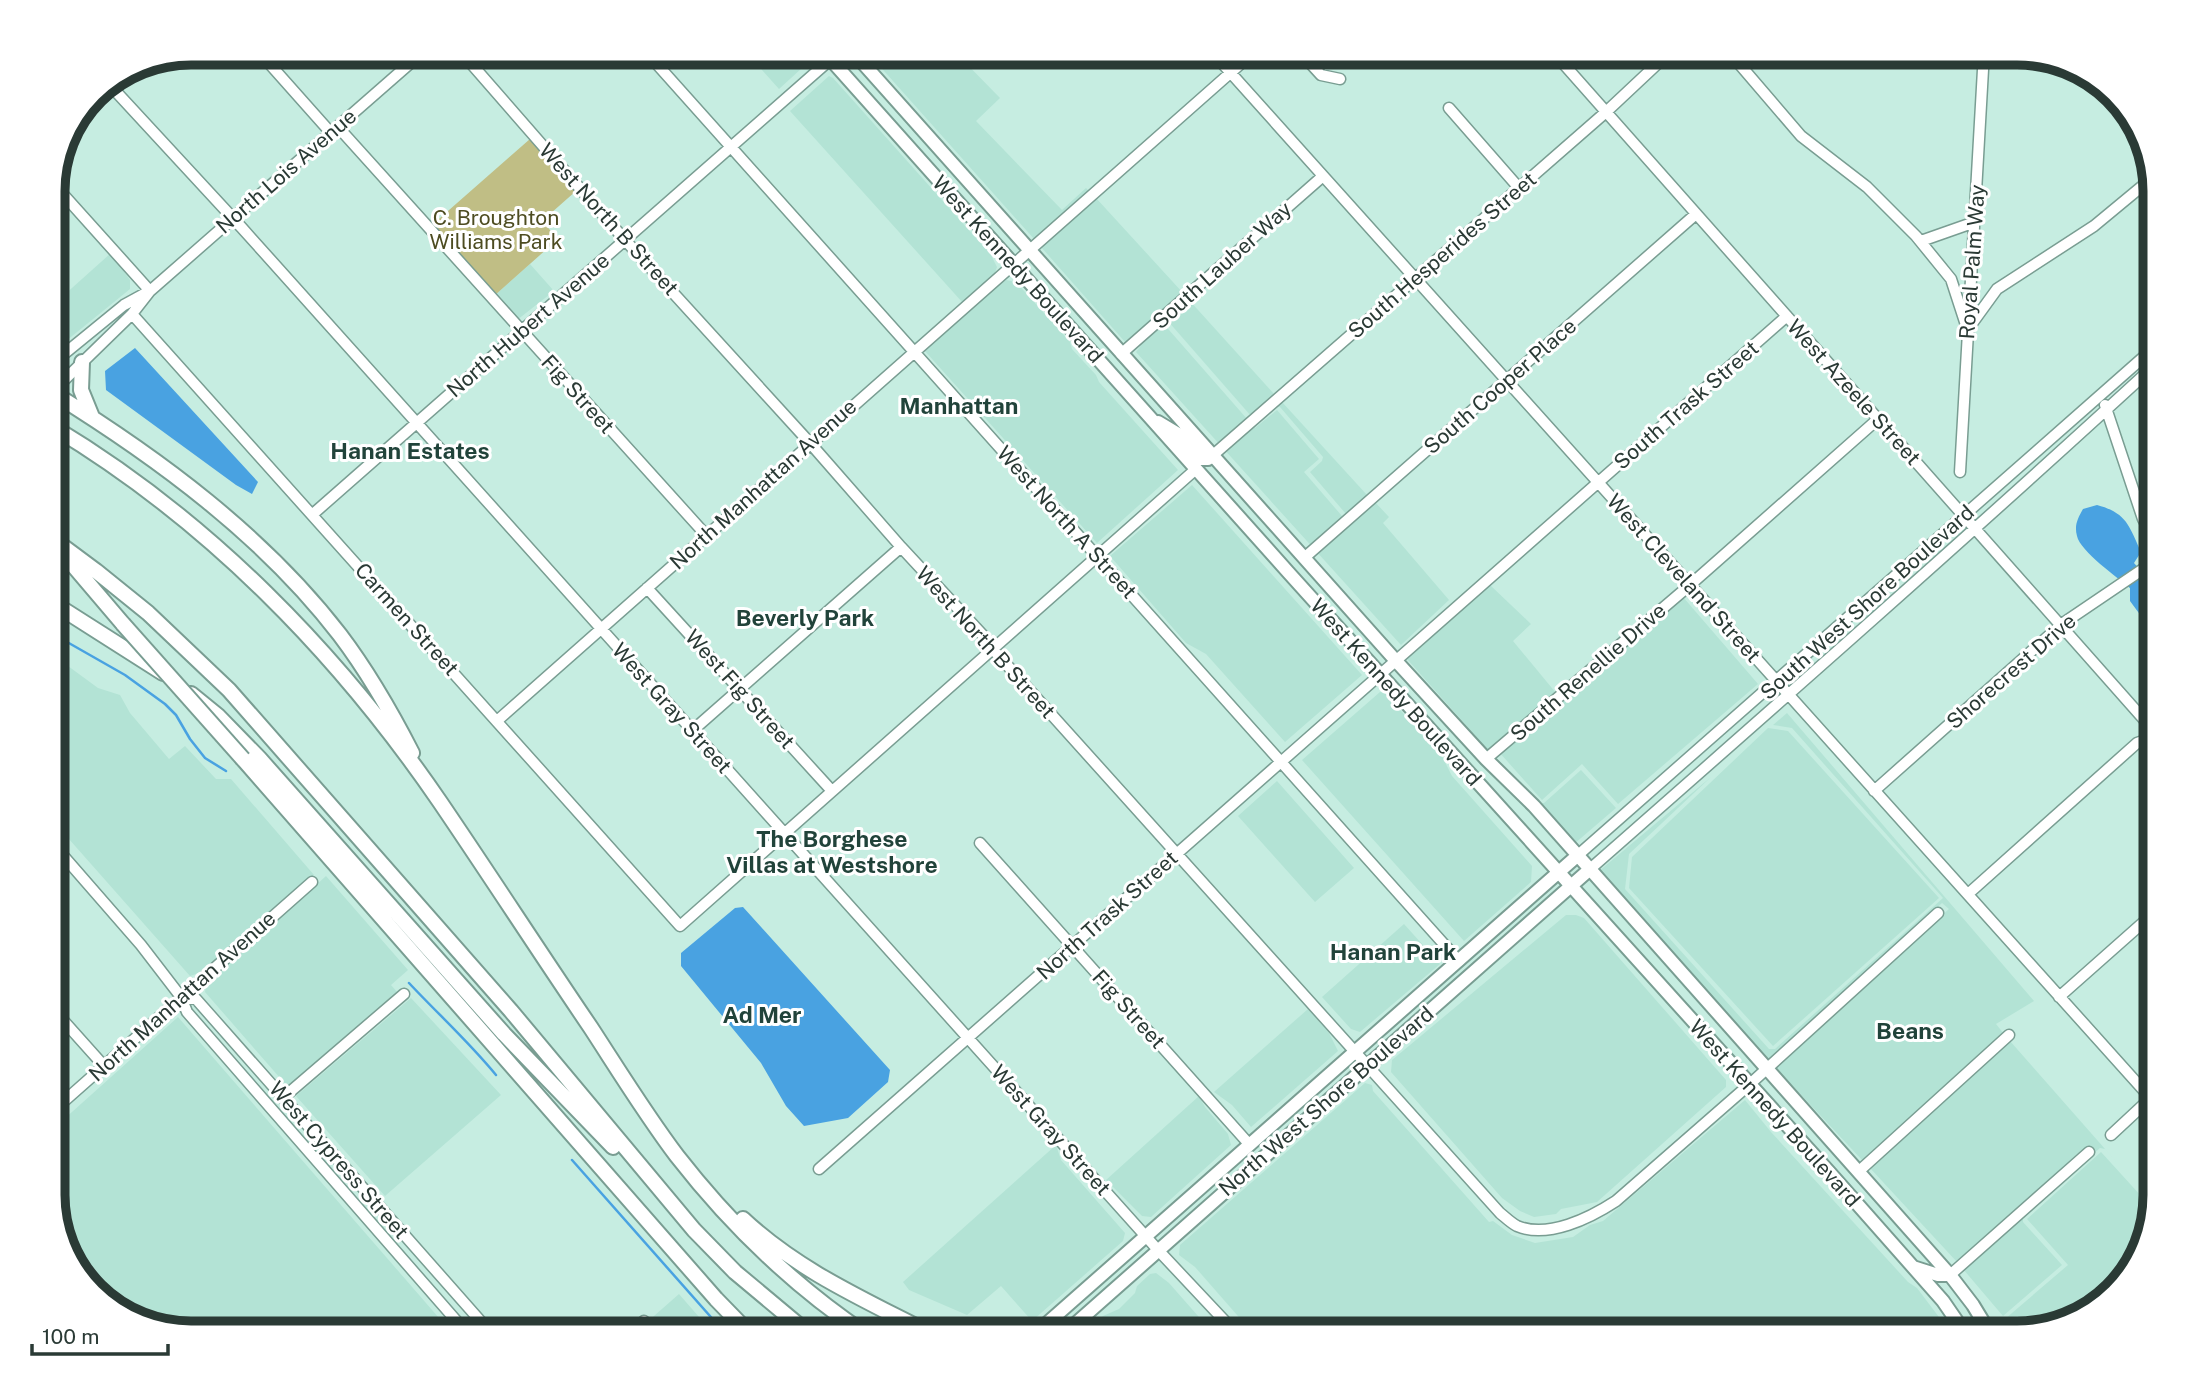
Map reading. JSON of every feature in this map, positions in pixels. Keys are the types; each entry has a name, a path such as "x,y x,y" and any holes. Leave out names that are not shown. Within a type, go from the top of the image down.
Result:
{"highway":[{"path":"82,362 81,390 93,418"},
{"path":"65,400 201,498 289,576 353,653 396,723 438,800"},
{"path":"65,435 185,519 266,593 350,685 438,800 655,1124 699,1182 754,1243 811,1294 847,1321"},
{"path":"65,550 148,613 229,690 511,1011 678,1212"},
{"path":"65,554 123,624 737,1321"},
{"path":"65,610 174,681 218,716 546,1080 722,1260 792,1321"},
{"path":"655,1124 703,1180 771,1243 834,1284 904,1321"}],"main road":[{"name":"West Kennedy Boulevard","path":"840,65 1013,265 1842,1186 1943,1301 1956,1321"},
{"name":"West Kennedy Boulevard","path":"865,65 1397,662 1486,759 1528,800 1651,936 1950,1275 1983,1321"},
{"path":"1151,418 1170,427 1202,459 1212,456"},
{"path":"1196,469 1208,464 1241,499 1267,517"},
{"path":"1051,1321 1577,856"},
{"name":"North West Shore Boulevard","path":"1079,1321 1589,870"},
{"path":"1842,1186 1857,1172"},
{"path":"1913,1267 1938,1275 1950,1275"}],"street":[{"name":"Fig Street","path":"272,65 521,331 706,535"},
{"name":"North Lois Avenue","path":"65,353 124,305 150,290 408,65"},
{"name":"West North B Street","path":"472,65 625,240 1500,1213 1517,1226 1537,1230 1557,1227 1598,1212 1616,1201 1750,1084"},
{"name":"West North A Street","path":"658,65 1459,961"},
{"name":"North Hubert Avenue","path":"313,514 731,147 820,65"},
{"name":"West Cleveland Street","path":"1224,65 2059,997 2143,1086"},
{"name":"North Manhattan Avenue","path":"498,720 1240,65"},
{"path":"1312,65 1321,75 1340,79"},
{"name":"West Azeele Street","path":"1564,65 2143,718"},
{"name":"South Hesperides Street","path":"1212,456 1606,112 1656,65"},
{"path":"1740,65 1801,136 1867,187 1921,241 1951,279 1968,330"},
{"name":"Royal Palm Way","path":"1960,472 1983,65"},
{"name":"West Gray Street","path":"115,90 1224,1321"},
{"path":"1449,108 1519,188"},
{"name":"South Lauber Way","path":"1121,354 1323,176"},
{"path":"1968,330 1997,289 2094,226 2143,185"},
{"path":"65,196 150,290"},
{"name":"South Cooper Place","path":"1304,558 1696,214"},
{"path":"1921,241 1975,222"},
{"name":"North Lois Avenue","path":"65,380 132,314 150,290"},
{"name":"Carmen Street","path":"132,314 680,926 784,833"},
{"name":"South Trask Street","path":"1397,662 1787,316"},
{"name":"South West Shore Boulevard","path":"1577,856 2143,357"},
{"name":"South West Shore Boulevard","path":"1589,870 1789,695 2143,376"},
{"path":"2102,395 2143,519"},
{"name":"South Renellie Drive","path":"1486,759 1690,585 1878,419"},
{"path":"784,833 1196,469"},
{"path":"692,731 901,547"},
{"name":"Shorecrest Drive","path":"1874,791 2062,624 2143,570"},
{"name":"West Fig Street","path":"647,588 832,790"},
{"name":"North Trask Street","path":"819,1169 1397,662"},
{"path":"1968,894 2143,740"},
{"name":"Fig Street","path":"980,843 1249,1144"},
{"name":"West Cypress Street","path":"65,858 123,924 181,997 187,1012 456,1321"},
{"name":"North Manhattan Avenue","path":"65,1100 312,881"},
{"path":"1750,1084 1938,913"},
{"path":"2059,997 2143,923"},
{"path":"260,1096 284,1097 404,994"},
{"name":"West Cypress Street","path":"181,997 196,999 480,1321"},
{"path":"65,1022 104,1066"},
{"path":"1857,1172 2009,1035"},
{"path":"2110,1135 2143,1107"},
{"path":"1950,1275 2089,1152"}],"shaded area":[{"path":"758,65 805,65 779,89"},
{"path":"879,65 968,65 1000,98 976,121 1062,210 1086,188 1089,191 1035,240"},
{"path":"829,76 991,255 997,267 995,273 963,303 790,111"},
{"path":"1096,198 1183,293 1126,343 1041,247"},
{"path":"111,253 130,280 130,289 66,341 65,294"},
{"path":"530,264 554,291 517,320 494,296"},
{"path":"1006,280 1016,282 1070,342 1072,349 1096,375 1099,382 1178,470 1097,543 924,350 984,295"},
{"path":"1189,300 1275,395 1251,416 1167,320"},
{"path":"1162,322 1255,428 1277,410 1319,459 1304,472 1348,523 1374,501 1389,517 1383,523 1449,600 1401,645 1136,352"},
{"path":"1282,402 1367,495 1346,514 1310,472 1323,457 1277,406"},
{"path":"1192,485 1362,675 1285,742 1206,654 1186,643 1110,556"},
{"path":"1490,585 1531,624 1513,641 1556,693 1489,751 1407,659"},
{"path":"1683,597 1758,684 1618,804 1582,764 1542,800 1499,752"},
{"path":"65,664 98,688 120,695 130,713 169,759 185,746 216,779 231,779 314,875 210,967 190,976 65,835"},
{"path":"1380,692 1385,693 1443,758 1452,776 1532,866 1531,882 1464,941 1302,760"},
{"path":"1787,713 2034,1001 1996,1024 2004,1034 1863,1161 1775,1067 1949,909 1942,903 1769,1060 1598,872 1711,777 1629,854 1625,889 1769,1049 1775,1049 1943,898 1792,728 1773,725"},
{"path":"1768,728 1788,731 1939,898 1773,1046 1629,888 1632,857"},
{"path":"1581,770 1616,808 1574,844 1539,803 1544,803"},
{"path":"1277,781 1354,868 1315,902 1238,816"},
{"path":"326,876 408,970 391,985 398,993 287,1086 205,992 206,986"},
{"path":"1566,915 1584,918 1726,1080 1726,1087 1597,1202 1561,1209 1556,1214 1534,1217 1502,1198 1391,1072 1392,1060"},
{"path":"1404,924 1440,964 1360,1032 1351,1029 1322,997"},
{"path":"411,998 501,1095 385,1196 296,1096"},
{"path":"1308,1009 1329,1033 1338,1051 1251,1127 1232,1105 1214,1092"},
{"path":"178,1017 442,1321 190,1321 142,1312 121,1300 96,1278 71,1236 65,1204 65,1118"},
{"path":"2010,1041 2120,1166 2105,1149 2100,1148 2023,1217 2023,1222 2062,1265 2003,1316 1963,1269 2084,1160 2077,1154 1957,1262 1870,1168"},
{"path":"1365,1083 1372,1085 1373,1091 1489,1222 1493,1221 1512,1235 1535,1243 1573,1237 1590,1225 1603,1221 1745,1100 1908,1282 1917,1288 1942,1321 1242,1321 1195,1267 1179,1255 1180,1245"},
{"path":"1199,1096 1228,1134 1231,1145 1151,1217 1142,1216 1106,1180"},
{"path":"1056,1145 1061,1160 1125,1233 1123,1241 1032,1321 1001,1286 967,1315 909,1290 903,1282"},
{"path":"2101,1152 2143,1198 2134,1244 2117,1272 2094,1295 2066,1312 2050,1317 2005,1321 2068,1265 2027,1219"},
{"path":"1156,1273 1169,1283 1202,1321 1097,1321 1119,1309 1150,1274"},
{"path":"679,1294 703,1321 648,1321"}],"green space":[{"name":"C. Broughton Williams Park","path":"530,139 576,191 542,221 558,239 494,296 432,225"}],"water":[{"path":"135,348 258,482 252,494 106,390 105,371"},
{"path":"2097,505 2107,508 2126,522 2141,552 2134,563 2143,573 2143,619 2130,601 2130,588 2092,556 2080,542 2076,528 2083,509"},
{"path":"743,907 890,1070 888,1082 848,1118 804,1126 786,1106 761,1063 681,966 681,953 735,908"}],"waterway":[{"path":"65,641 125,675 165,704 176,715 205,758 226,771"},
{"path":"409,983 496,1075"},
{"path":"572,1160 714,1321"}],"district":[{"name":"Manhattan","path":"959,405"},
{"name":"Hanan Estates","path":"410,450"},
{"name":"Beverly Park","path":"805,617"},
{"name":"The Borghese Villas at Westshore","path":"832,851"},
{"name":"Hanan Park","path":"1393,951"},
{"name":"Ad Mer","path":"762,1014"},
{"name":"Beans","path":"1910,1030"}]}
